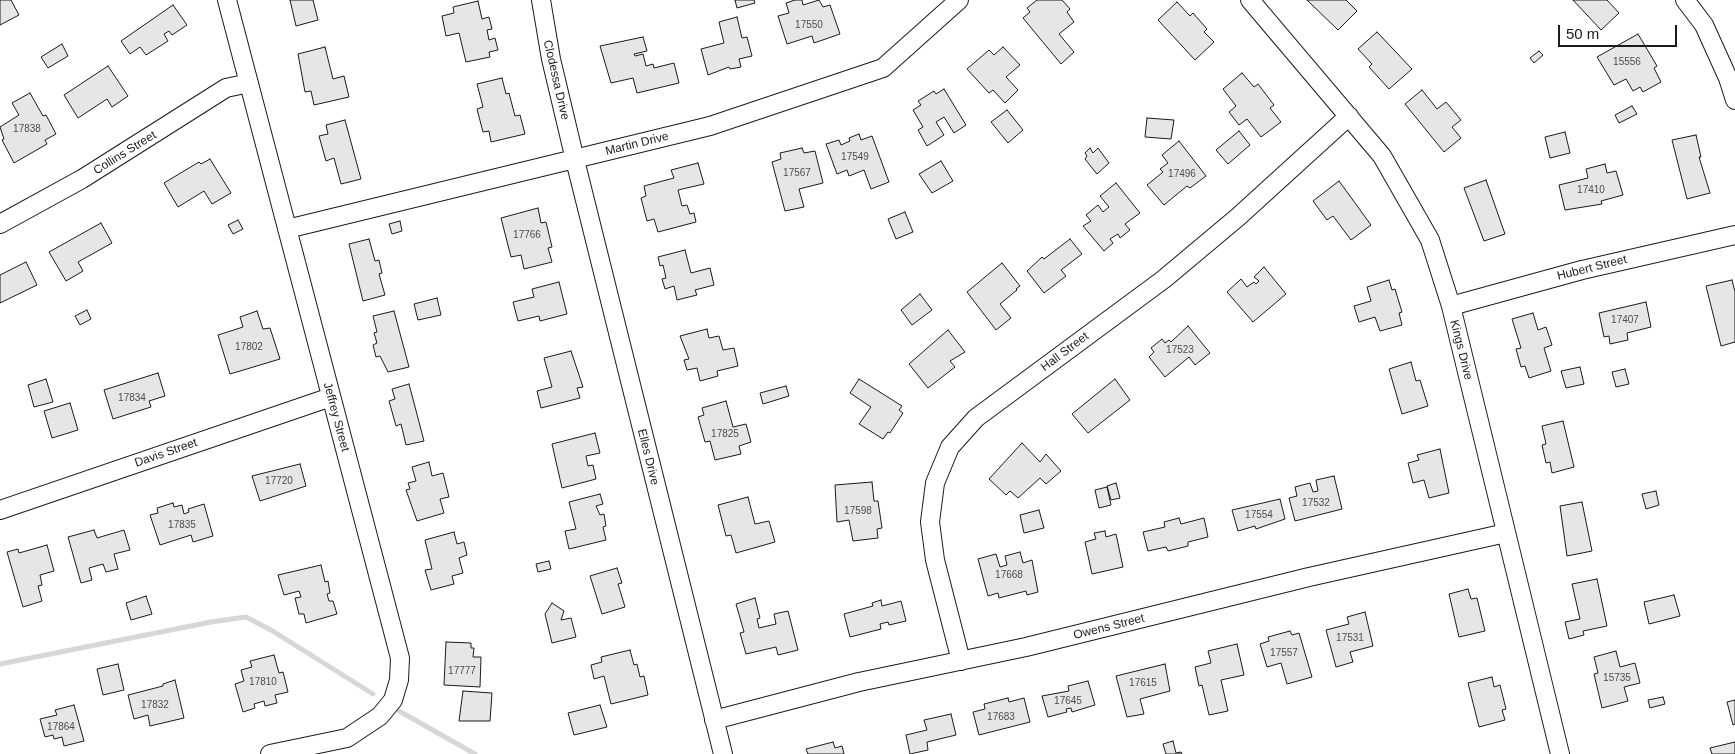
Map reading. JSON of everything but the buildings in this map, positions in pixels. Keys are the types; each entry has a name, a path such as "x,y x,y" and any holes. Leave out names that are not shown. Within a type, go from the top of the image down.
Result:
{"street":[{"name":"Jeffrey Street","path":"227,0 400,658 398,680 393,700 380,716 347,738 270,754"},
{"name":"Clodessa Drive","path":"541,0 551,59 575,160"},
{"name":"Martin Drive","path":"288,229 710,126 883,68 960,0"},
{"name":"Kings Drive","path":"1250,0 1382,156 1430,240 1450,306 1560,754"},
{"path":"1685,0 1704,25 1728,78 1735,100"},
{"name":"Collins Street","path":"0,224 90,174 226,88 248,83"},
{"name":"Hall Street","path":"962,661 935,560 930,522 934,483 950,447 976,418 1164,279 1238,217 1349,116"},
{"name":"Elles Drive","path":"575,160 723,754"},
{"name":"Hubert Street","path":"1450,306 1582,270 1735,235"},
{"name":"Davis Street","path":"0,510 331,397"},
{"name":"Owens Street","path":"714,720 859,682 1035,645 1308,577 1506,533"}],"waterway":[{"path":"0,664 211,622 246,617 271,630 373,694"},
{"path":"399,711 475,754"}]}
